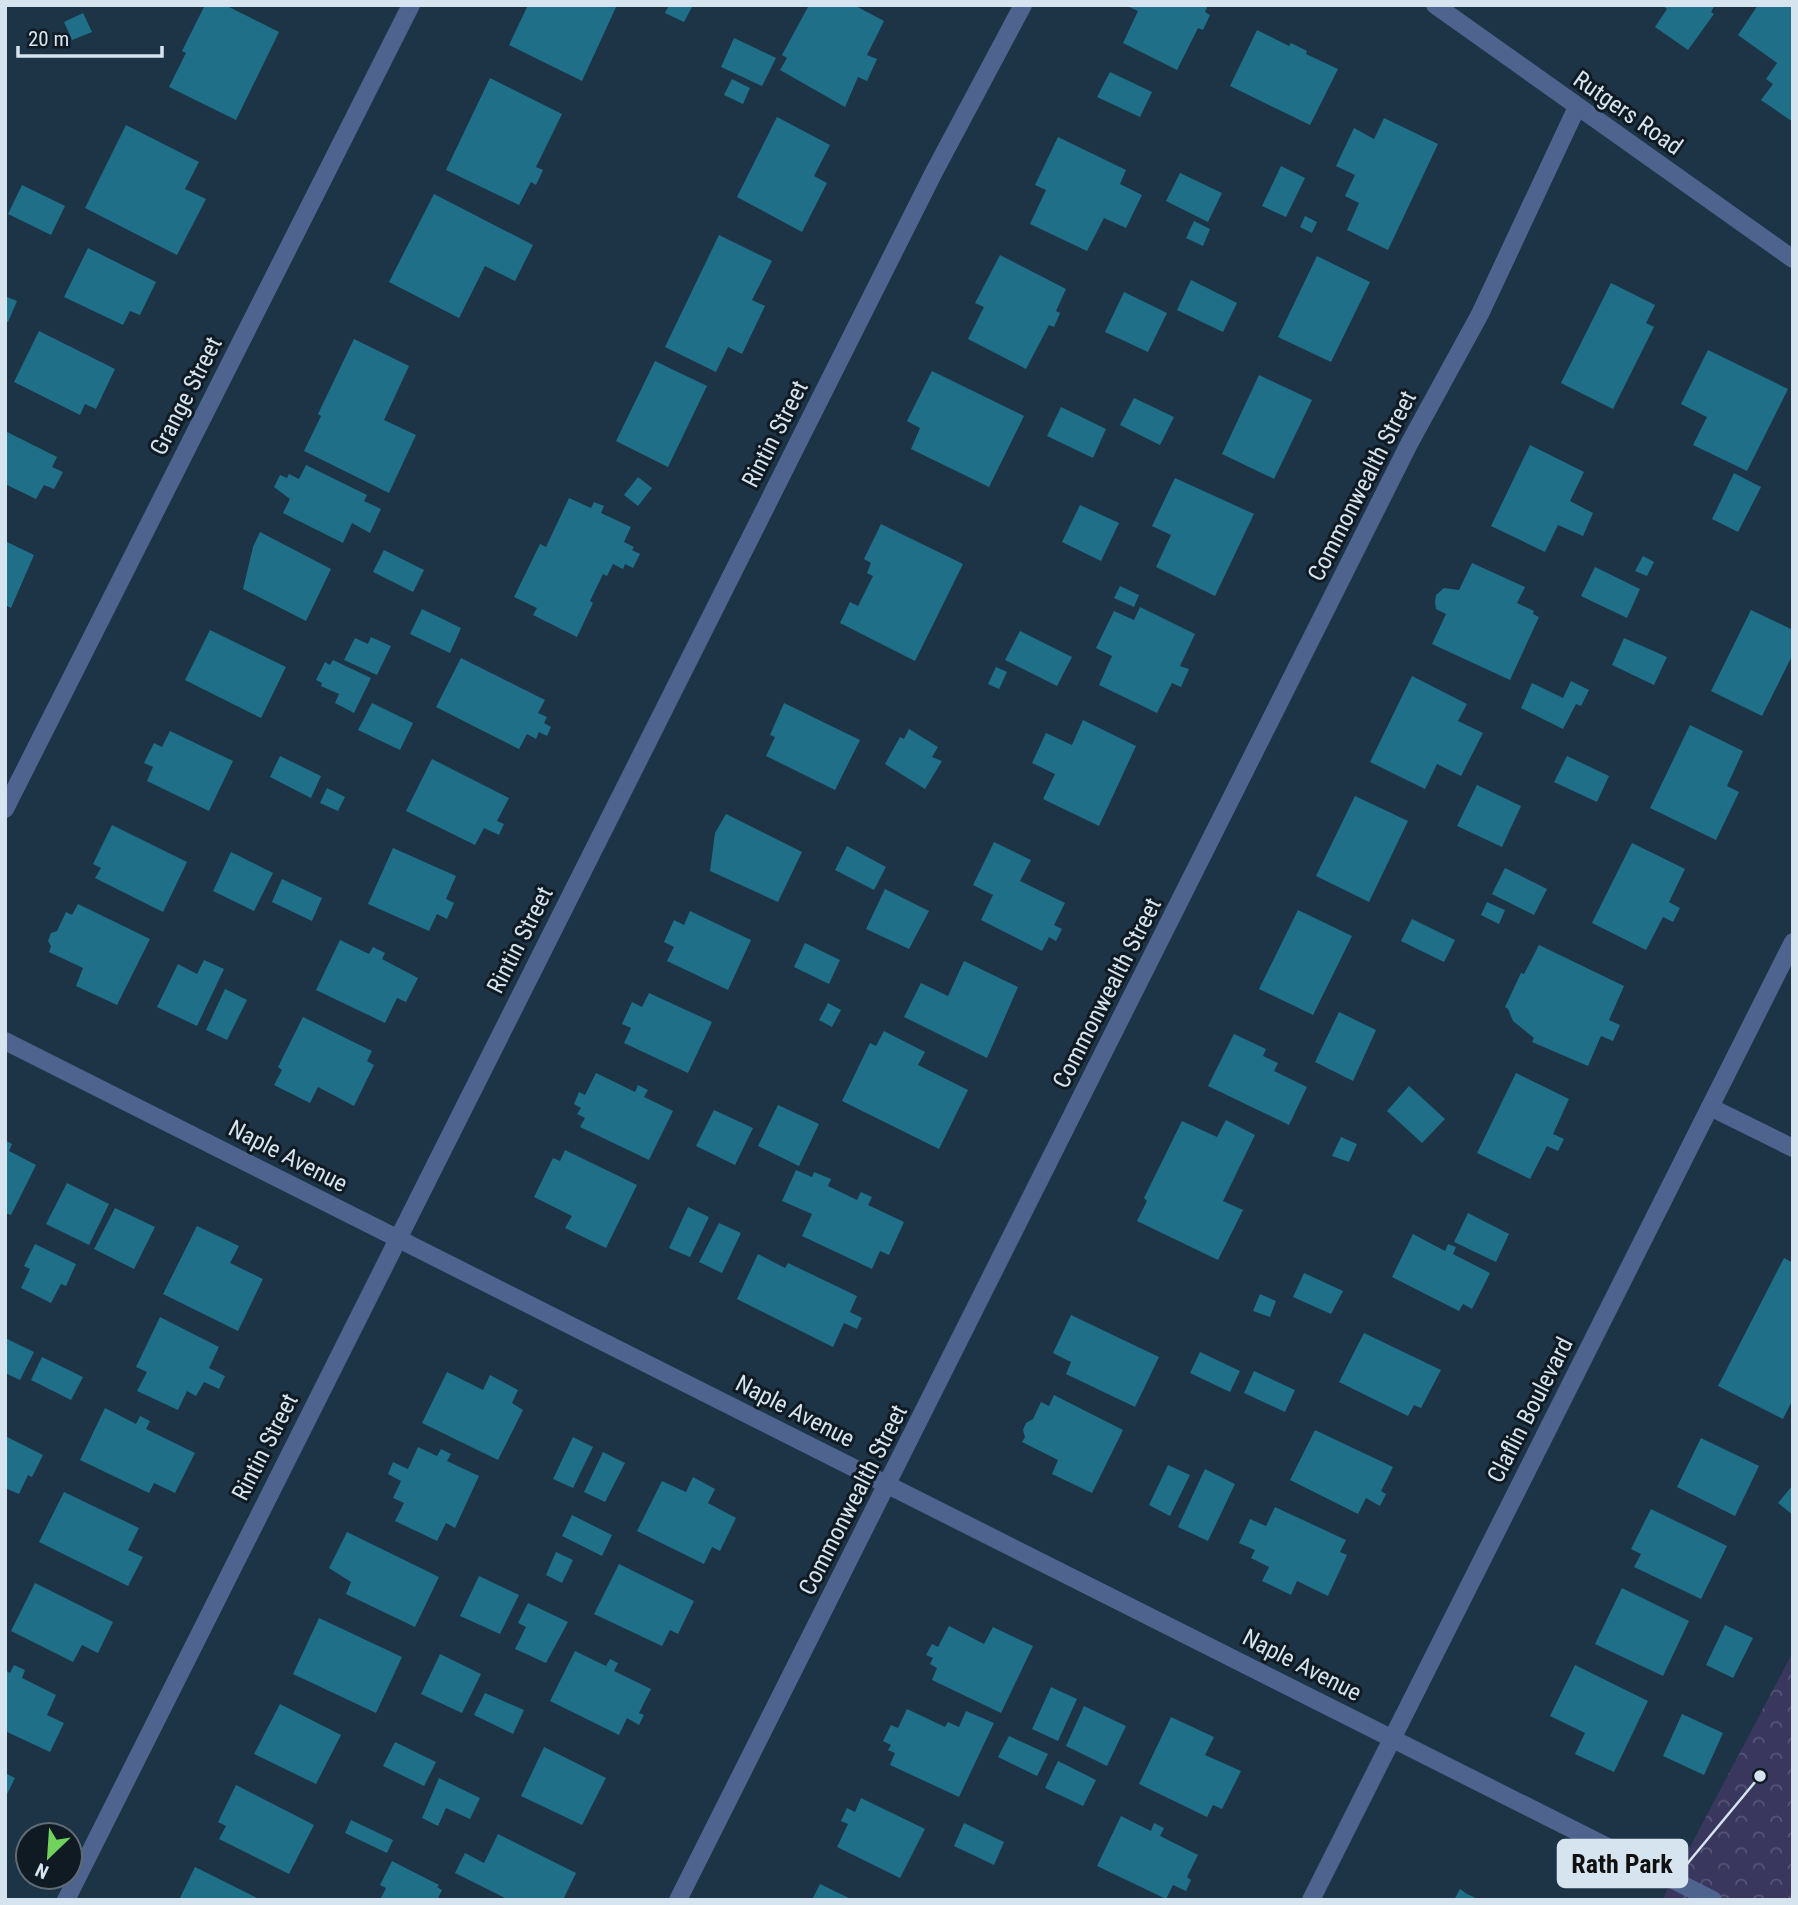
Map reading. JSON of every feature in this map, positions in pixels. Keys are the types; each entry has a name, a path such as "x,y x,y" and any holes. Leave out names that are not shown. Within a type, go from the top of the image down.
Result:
{"street":[{"name":"Grange Street","path":"5,809 411,5"},
{"name":"Rintin Street","path":"66,1900 928,184 1023,5"},
{"name":"Rutgers Road","path":"1435,5 1793,259"},
{"name":"Commonwealth Street","path":"678,1900 1403,457 1480,313 1577,107"},
{"name":"Claflin Boulevard","path":"1311,1900 1793,942"},
{"name":"Naple Avenue","path":"5,1041 1713,1900"},
{"path":"1710,1107 1793,1148"}],"green space":[{"path":"1793,1652 1793,1900 1662,1900"}],"building":[{"path":"205,5 225,5 279,32 236,120 169,87 186,53 182,51"},
{"path":"528,5 617,5 582,81 509,45"},
{"path":"669,5 693,5 684,22 665,13"},
{"path":"809,5 854,5 884,21 867,55 877,59 867,81 858,77 845,107 780,70 787,58 782,55"},
{"path":"1125,5 1208,5 1205,12 1210,15 1203,30 1198,28 1177,70 1123,43 1138,11"},
{"path":"1662,5 1715,5 1711,12 1714,14 1688,50 1655,27 1667,9"},
{"path":"1758,5 1793,5 1793,122 1761,100 1773,84 1766,79 1777,63 1738,35"},
{"path":"83,13 92,32 72,40 64,22"},
{"path":"1257,30 1289,46 1291,43 1307,51 1306,54 1338,69 1310,125 1230,86"},
{"path":"734,38 776,58 762,86 721,67"},
{"path":"1110,72 1152,92 1140,117 1097,97"},
{"path":"490,78 562,114 536,167 543,170 536,185 531,182 519,205 446,170"},
{"path":"732,79 750,88 743,104 724,95"},
{"path":"777,117 830,145 814,176 827,183 802,232 737,197"},
{"path":"1384,118 1438,144 1388,250 1347,230 1359,203 1345,196 1355,175 1336,166 1354,128 1374,139"},
{"path":"126,125 199,162 185,189 206,199 177,255 85,208"},
{"path":"1058,137 1126,170 1120,184 1142,195 1126,228 1104,218 1087,251 1030,224 1046,190 1035,185"},
{"path":"1281,166 1305,178 1286,217 1262,206"},
{"path":"1180,173 1222,193 1208,222 1166,201"},
{"path":"22,185 65,206 51,235 8,214"},
{"path":"434,194 533,245 515,281 485,266 459,318 389,282"},
{"path":"1305,216 1317,222 1312,233 1300,227"},
{"path":"1194,221 1210,229 1203,246 1186,238"},
{"path":"719,235 772,261 752,300 765,306 742,354 728,347 716,372 665,347"},
{"path":"88,248 156,282 140,315 130,311 123,325 64,297"},
{"path":"1000,255 1066,289 1056,311 1060,313 1054,327 1049,325 1026,369 968,339 984,307 975,303"},
{"path":"1317,256 1370,282 1331,362 1278,337"},
{"path":"1191,280 1237,303 1223,332 1177,310"},
{"path":"1611,283 1655,305 1646,323 1654,327 1613,409 1561,383"},
{"path":"1124,292 1167,313 1148,352 1105,332"},
{"path":"5,296 17,301 8,322 5,321"},
{"path":"39,331 115,369 96,409 85,404 80,415 14,382"},
{"path":"354,339 409,366 384,420 416,435 389,493 304,451 321,416 318,414"},
{"path":"1708,350 1788,389 1747,471 1693,445 1707,417 1681,404"},
{"path":"655,361 707,386 668,467 616,441"},
{"path":"932,371 1024,416 989,487 911,449 920,428 907,421"},
{"path":"1259,375 1312,400 1274,479 1222,454"},
{"path":"1134,398 1174,417 1160,445 1120,425"},
{"path":"1061,407 1106,429 1093,458 1047,436"},
{"path":"5,431 57,457 52,467 63,472 54,489 44,485 36,499 5,484"},
{"path":"1530,445 1584,472 1570,501 1593,513 1583,536 1558,525 1545,552 1491,526"},
{"path":"306,465 367,495 364,501 381,509 370,533 352,523 343,543 283,513 290,499 274,487 280,475 287,478 289,474 299,479"},
{"path":"1734,473 1761,487 1738,532 1712,519"},
{"path":"638,477 652,488 638,506 624,495"},
{"path":"1175,478 1254,514 1215,596 1156,567 1171,535 1152,526"},
{"path":"569,498 591,508 594,502 604,506 601,513 631,527 624,542 640,554 633,568 625,564 623,569 613,564 607,576 603,574 577,637 533,615 537,608 514,597 540,544 546,547"},
{"path":"1080,505 1119,523 1101,561 1062,542"},
{"path":"881,524 963,564 915,661 840,623 850,602 858,606 873,576 867,573 871,563 864,559"},
{"path":"260,532 331,569 306,621 243,589 253,547"},
{"path":"5,541 34,555 11,608 5,605"},
{"path":"384,550 424,570 413,592 373,572"},
{"path":"1643,556 1654,562 1647,576 1635,571"},
{"path":"1472,563 1525,587 1517,603 1534,611 1533,614 1539,617 1510,680 1432,644 1446,614 1436,609 1436,595 1444,588 1459,590"},
{"path":"1595,567 1640,589 1627,618 1581,596"},
{"path":"1120,586 1139,595 1134,607 1114,598"},
{"path":"1140,607 1195,634 1180,666 1189,669 1181,687 1172,683 1157,713 1099,685 1112,656 1096,648 1114,611 1134,620"},
{"path":"422,609 461,628 450,653 410,634"},
{"path":"1751,610 1793,630 1793,654 1762,716 1711,691"},
{"path":"210,630 286,667 261,718 185,680"},
{"path":"1020,631 1072,657 1057,686 1005,660"},
{"path":"371,637 391,646 377,675 344,660 355,638 368,644"},
{"path":"1624,638 1667,657 1654,685 1612,665"},
{"path":"461,658 545,700 538,713 547,717 544,723 551,727 547,736 539,732 536,739 527,734 519,749 436,707"},
{"path":"333,660 371,678 354,713 335,703 339,694 321,686 322,683 316,680 325,662 330,665"},
{"path":"996,667 1007,672 999,689 988,684"},
{"path":"1412,676 1467,704 1458,721 1483,733 1461,776 1437,764 1425,789 1370,762"},
{"path":"1571,681 1589,690 1581,706 1576,704 1563,729 1521,708 1532,683 1563,698"},
{"path":"372,703 413,723 400,750 358,730"},
{"path":"784,703 860,740 835,790 766,756 775,737 770,735"},
{"path":"1083,720 1136,746 1099,826 1043,799 1055,774 1032,763 1046,733 1072,745"},
{"path":"1690,725 1743,751 1727,786 1739,792 1716,840 1650,808"},
{"path":"909,729 938,747 932,757 942,761 925,789 885,764 900,737 904,739"},
{"path":"170,731 233,761 209,811 147,781 153,767 144,763 154,743 162,747"},
{"path":"280,756 321,776 311,798 270,777"},
{"path":"1567,756 1609,776 1597,802 1554,782"},
{"path":"432,759 509,798 497,821 504,824 499,835 484,828 475,845 406,811"},
{"path":"1477,785 1521,806 1502,847 1457,826"},
{"path":"327,788 345,797 338,811 320,803"},
{"path":"1355,796 1408,821 1369,902 1316,876"},
{"path":"726,814 802,852 778,902 710,871 715,833"},
{"path":"112,825 187,862 163,912 95,878 101,868 93,864"},
{"path":"994,842 1031,860 1020,881 1065,903 1054,925 1062,929 1056,941 1049,937 1042,951 981,920 993,895 973,885"},
{"path":"1632,843 1685,869 1669,902 1680,908 1673,922 1663,917 1646,950 1592,923"},
{"path":"847,846 886,867 874,890 835,870"},
{"path":"393,848 456,876 446,899 454,903 447,919 437,914 429,931 368,904"},
{"path":"231,852 273,873 254,911 213,891"},
{"path":"1505,868 1547,889 1534,915 1492,894"},
{"path":"282,879 322,898 312,921 272,902"},
{"path":"885,889 929,911 909,949 866,929"},
{"path":"1487,902 1505,910 1499,924 1481,915"},
{"path":"78,904 150,939 117,1005 76,986 83,968 49,952 51,946 48,941 51,933 57,931 66,912 72,915"},
{"path":"1298,910 1352,936 1313,1015 1259,989"},
{"path":"690,911 751,940 728,990 667,961 674,947 664,942 674,920 684,925"},
{"path":"1412,919 1455,940 1444,962 1401,941"},
{"path":"340,940 369,954 373,947 385,953 382,959 418,978 406,1002 397,998 385,1023 316,990"},
{"path":"805,943 840,960 829,984 794,967"},
{"path":"1539,945 1624,986 1609,1020 1620,1025 1613,1041 1601,1036 1588,1066 1532,1042 1534,1038 1513,1021 1505,1007 1521,973 1524,974"},
{"path":"204,960 224,969 197,1026 157,1007 178,964 197,974"},
{"path":"964,961 1018,987 987,1058 904,1017 921,983 948,996"},
{"path":"225,989 247,1000 227,1040 206,1030"},
{"path":"649,993 712,1022 688,1073 624,1043 631,1028 622,1024 632,1002 642,1007"},
{"path":"828,1003 841,1010 832,1027 819,1020"},
{"path":"1339,1012 1376,1030 1353,1081 1315,1062"},
{"path":"303,1017 372,1051 367,1061 374,1065 354,1106 318,1087 310,1103 274,1085 282,1070 278,1067"},
{"path":"884,1031 925,1052 918,1065 968,1090 939,1149 842,1101 870,1043 876,1046"},
{"path":"1234,1034 1266,1049 1263,1056 1278,1063 1274,1071 1307,1087 1289,1125 1208,1086"},
{"path":"596,1073 635,1092 638,1085 648,1090 644,1097 673,1111 649,1160 580,1127 585,1118 577,1114 581,1108 574,1104 579,1092 585,1095"},
{"path":"1516,1073 1569,1099 1553,1134 1564,1139 1558,1151 1547,1146 1530,1179 1477,1153"},
{"path":"1409,1086 1445,1119 1422,1143 1387,1111"},
{"path":"778,1105 819,1124 799,1166 758,1146"},
{"path":"714,1110 753,1128 735,1165 696,1146"},
{"path":"1226,1120 1255,1135 1223,1201 1243,1210 1218,1260 1137,1221 1147,1201 1144,1198 1182,1121 1217,1137"},
{"path":"1341,1137 1357,1144 1349,1162 1332,1156"},
{"path":"5,1140 12,1144 9,1151 36,1165 11,1215 5,1213"},
{"path":"565,1150 637,1185 606,1248 565,1228 572,1216 534,1197 553,1158 560,1161"},
{"path":"796,1170 812,1177 814,1172 831,1179 828,1186 857,1200 861,1192 872,1197 868,1205 904,1222 889,1255 880,1251 872,1269 802,1236 812,1214 782,1201"},
{"path":"67,1183 109,1204 89,1245 46,1224"},
{"path":"688,1207 709,1217 690,1257 669,1248"},
{"path":"115,1208 155,1227 134,1269 94,1249"},
{"path":"1468,1213 1509,1234 1496,1262 1454,1242"},
{"path":"719,1223 741,1233 722,1273 699,1262"},
{"path":"197,1226 239,1246 230,1263 263,1279 238,1331 163,1294"},
{"path":"1413,1234 1445,1251 1448,1244 1456,1247 1453,1254 1490,1273 1472,1309 1463,1304 1459,1311 1392,1277"},
{"path":"35,1244 76,1264 66,1286 61,1284 51,1303 21,1288 30,1269 24,1266"},
{"path":"758,1254 785,1268 788,1263 857,1296 850,1312 862,1318 857,1329 844,1323 833,1347 737,1299"},
{"path":"1784,1258 1793,1263 1793,1399 1783,1419 1718,1386"},
{"path":"1304,1273 1343,1291 1331,1314 1293,1297"},
{"path":"1260,1294 1276,1301 1270,1317 1253,1311"},
{"path":"1071,1315 1159,1357 1135,1407 1066,1374 1071,1362 1053,1353"},
{"path":"160,1317 219,1347 209,1368 225,1376 219,1389 204,1382 196,1396 187,1391 178,1410 137,1391 147,1372 136,1367"},
{"path":"1364,1333 1441,1370 1421,1408 1414,1405 1408,1416 1339,1382"},
{"path":"5,1338 34,1352 20,1380 5,1373"},
{"path":"1200,1352 1240,1371 1230,1392 1190,1373"},
{"path":"42,1357 83,1377 71,1400 31,1380"},
{"path":"1254,1371 1295,1390 1285,1412 1244,1393"},
{"path":"447,1372 483,1390 490,1375 518,1390 512,1403 523,1410 498,1460 422,1423"},
{"path":"1054,1395 1123,1430 1092,1493 1052,1474 1058,1460 1022,1442 1026,1423 1033,1419 1041,1402 1049,1406"},
{"path":"105,1408 136,1424 140,1416 150,1421 146,1429 195,1453 175,1493 154,1483 149,1493 80,1460"},
{"path":"1315,1430 1393,1467 1381,1491 1386,1494 1380,1506 1366,1498 1358,1514 1290,1480"},
{"path":"5,1436 43,1455 32,1477 28,1475 19,1494 5,1488"},
{"path":"573,1437 593,1447 573,1488 553,1479"},
{"path":"1701,1438 1759,1466 1735,1516 1677,1487"},
{"path":"418,1447 437,1456 441,1449 451,1454 447,1461 479,1476 455,1528 446,1523 437,1541 395,1521 404,1503 393,1498 401,1481 388,1474 393,1462 408,1469"},
{"path":"603,1452 625,1463 605,1502 584,1492"},
{"path":"1168,1465 1190,1475 1170,1516 1149,1505"},
{"path":"1205,1469 1235,1484 1208,1541 1178,1527"},
{"path":"693,1477 715,1489 708,1503 736,1518 720,1551 712,1547 704,1564 637,1531 662,1481 686,1492"},
{"path":"1793,1485 1793,1515 1778,1503"},
{"path":"64,1492 139,1528 128,1550 143,1557 128,1586 39,1542"},
{"path":"1275,1507 1346,1540 1340,1552 1347,1555 1328,1596 1297,1581 1291,1595 1262,1581 1269,1567 1251,1558 1255,1550 1239,1543 1250,1519 1266,1526"},
{"path":"1651,1509 1727,1546 1701,1599 1634,1567 1641,1554 1631,1549"},
{"path":"572,1515 612,1535 602,1556 562,1536"},
{"path":"347,1532 439,1577 415,1627 346,1594 351,1582 329,1568"},
{"path":"556,1552 573,1560 562,1583 546,1575"},
{"path":"619,1564 694,1601 678,1634 670,1630 662,1646 594,1614"},
{"path":"479,1576 519,1595 500,1634 460,1616"},
{"path":"35,1583 113,1622 98,1653 82,1645 73,1662 11,1631"},
{"path":"1622,1588 1689,1621 1663,1676 1595,1644"},
{"path":"528,1603 568,1622 546,1663 515,1649 526,1627 518,1623"},
{"path":"319,1618 402,1657 376,1713 293,1674"},
{"path":"1725,1625 1753,1638 1733,1678 1706,1665"},
{"path":"949,1626 984,1644 993,1627 1033,1646 1001,1713 932,1680 937,1668 930,1664 933,1658 926,1655 932,1644 938,1647"},
{"path":"575,1651 606,1666 610,1659 618,1663 614,1671 651,1689 639,1713 644,1715 639,1725 627,1718 619,1735 550,1701"},
{"path":"440,1654 481,1674 462,1713 421,1694"},
{"path":"14,1665 25,1670 22,1678 56,1695 47,1715 64,1723 50,1752 5,1731 5,1670 10,1673"},
{"path":"1575,1665 1648,1701 1614,1772 1575,1754 1585,1733 1550,1716"},
{"path":"1051,1687 1077,1699 1058,1741 1032,1729"},
{"path":"485,1693 524,1710 513,1734 474,1715"},
{"path":"280,1704 341,1735 316,1784 254,1754"},
{"path":"1084,1706 1126,1726 1107,1766 1066,1746"},
{"path":"907,1709 945,1727 948,1722 959,1727 966,1711 994,1723 959,1797 890,1765 895,1753 888,1750 891,1745 883,1741 891,1725 898,1728"},
{"path":"1682,1714 1723,1733 1704,1775 1663,1756"},
{"path":"1171,1717 1214,1737 1205,1755 1241,1771 1222,1809 1213,1805 1207,1817 1139,1784"},
{"path":"1009,1736 1048,1754 1037,1776 998,1757"},
{"path":"395,1742 436,1762 424,1786 383,1766"},
{"path":"544,1747 606,1778 582,1825 521,1796"},
{"path":"1058,1761 1096,1780 1083,1806 1045,1788"},
{"path":"5,1773 15,1778 5,1798"},
{"path":"439,1778 480,1798 470,1819 446,1808 438,1826 422,1818"},
{"path":"236,1785 314,1825 289,1874 219,1839 226,1826 218,1822"},
{"path":"861,1798 925,1829 900,1878 837,1847 848,1824 841,1821 847,1808 855,1812"},
{"path":"1121,1816 1151,1831 1154,1823 1164,1828 1160,1836 1198,1855 1187,1877 1191,1880 1186,1891 1173,1885 1166,1899 1097,1866"},
{"path":"351,1820 393,1840 387,1853 345,1833"},
{"path":"964,1823 1004,1842 994,1865 954,1846"},
{"path":"498,1834 576,1873 563,1900 509,1900 455,1873 465,1853 484,1863"},
{"path":"392,1861 439,1885 437,1887 442,1890 437,1900 380,1900 386,1888 380,1885"},
{"path":"195,1867 261,1900 179,1900"},
{"path":"820,1884 853,1900 812,1900"},
{"path":"1460,1889 1467,1894 1480,1900 1454,1900"}],"place":[{"name":"Rath Park","path":"1760,1776"}]}
